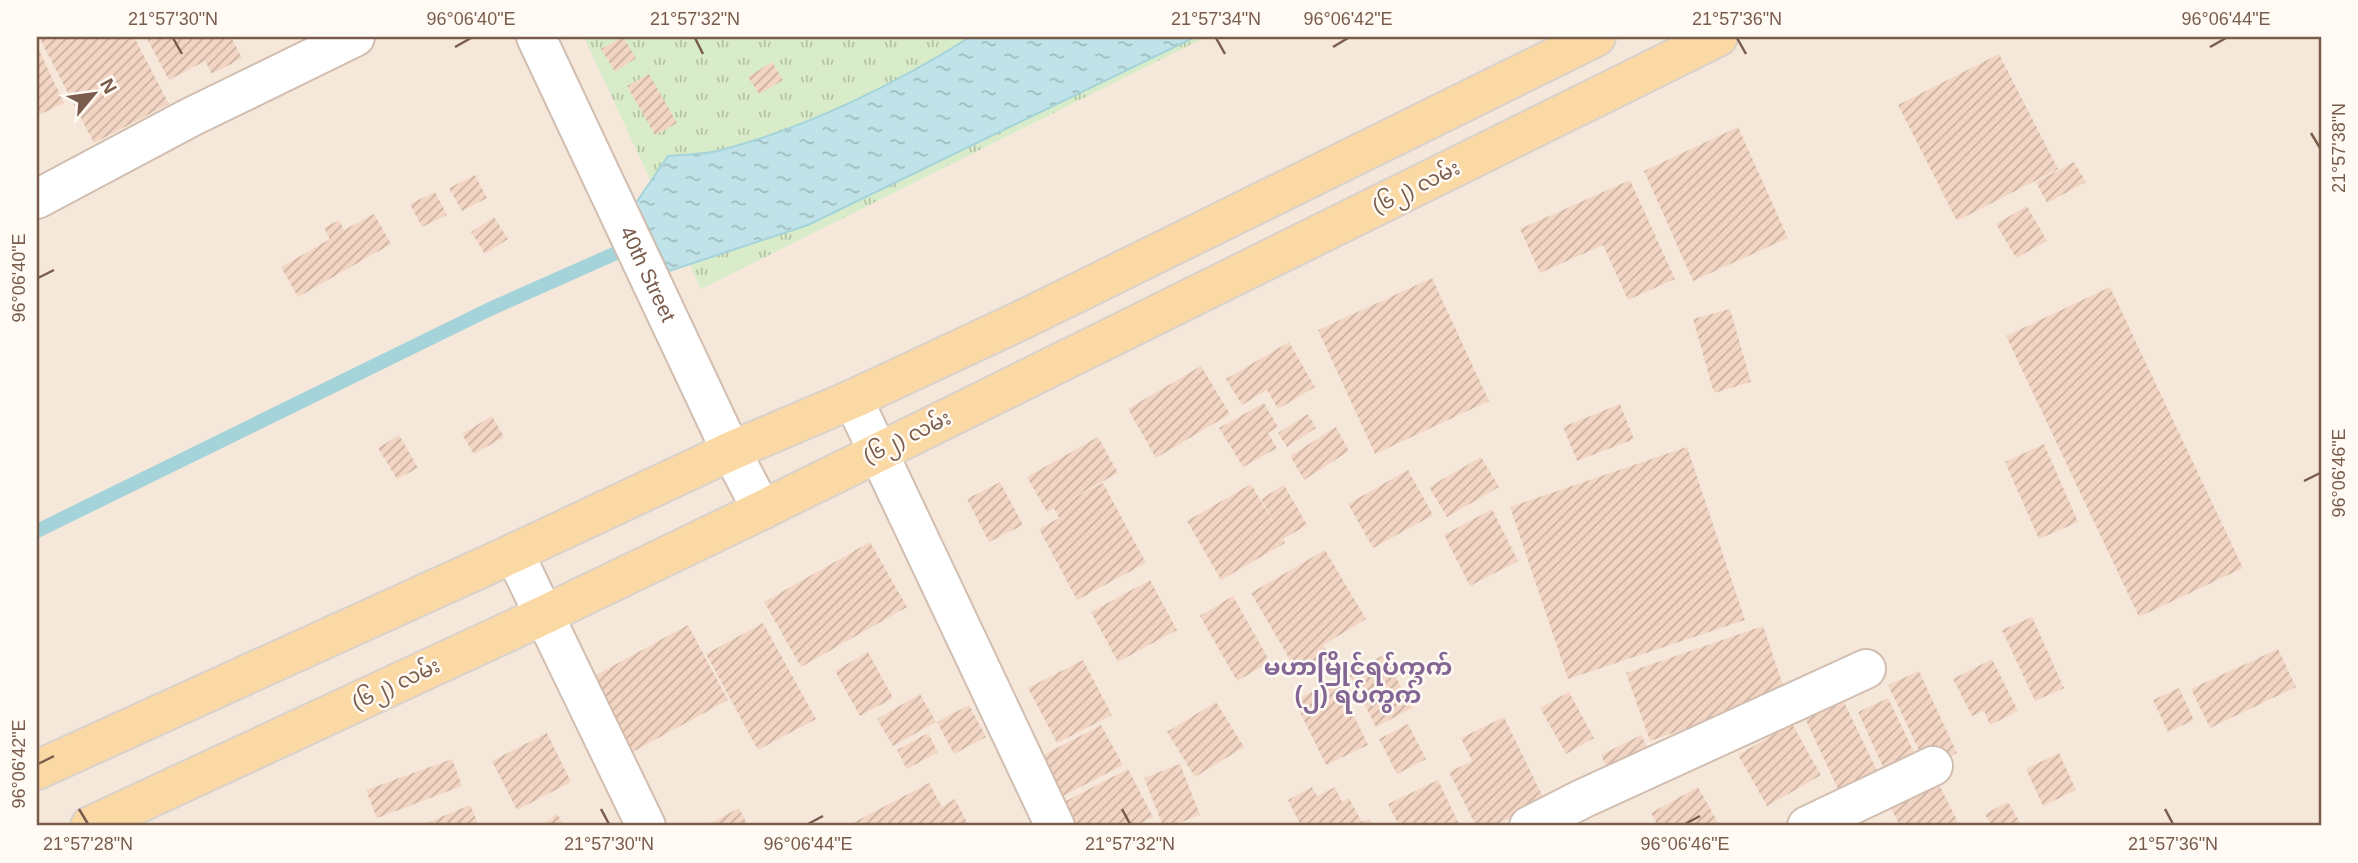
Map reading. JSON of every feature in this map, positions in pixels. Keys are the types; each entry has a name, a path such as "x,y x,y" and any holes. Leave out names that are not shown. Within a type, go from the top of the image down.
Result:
{"main road":[{"path":"37,770 731,451 853,399 1596,37"},
{"name":"(၆၂) လမ်း","path":"90,826 544,615 762,510 1718,37"}],"street":[{"path":"37,199 191,117 355,37"},
{"name":"40th Street","path":"536,37 731,451 762,510"},
{"path":"853,399 1055,826"},
{"path":"514,553 646,826"},
{"path":"1529,826 1590,813 1866,669"},
{"path":"1807,826 1933,766"}],"shaded area":[{"path":"37,37 2321,37 2321,826 37,826"}],"green space":[{"path":"584,37 1206,37 701,289"}],"water":[{"path":"970,37 1195,37 808,225 669,271 636,203 668,156 715,152 818,117 881,88"}],"building":[{"path":"39,37 134,37 169,104 94,143"},
{"path":"146,37 231,37 242,58 212,74 205,61 169,80"},
{"path":"623,37 636,58 615,72 601,49"},
{"path":"37,46 64,103 37,116"},
{"path":"1999,54 2058,169 1957,221 1898,105"},
{"path":"772,62 783,80 759,94 748,77"},
{"path":"649,74 677,123 655,135 627,86"},
{"path":"1738,127 1788,238 1693,281 1644,171"},
{"path":"2074,162 2086,182 2047,203 2036,182"},
{"path":"475,175 487,198 462,211 449,188"},
{"path":"1630,180 1675,279 1628,300 1603,245 1540,273 1520,229"},
{"path":"435,192 447,215 422,227 410,204"},
{"path":"2027,206 2047,241 2016,258 1996,224"},
{"path":"374,214 391,244 298,297 281,267 330,239 324,228 339,220 344,230"},
{"path":"494,217 508,239 485,254 471,232"},
{"path":"1432,278 1489,401 1375,454 1318,330"},
{"path":"2110,287 2243,568 2139,617 2006,336"},
{"path":"1730,309 1751,382 1714,393 1693,319"},
{"path":"1289,342 1315,387 1278,409 1267,390 1242,405 1226,379"},
{"path":"1201,366 1230,414 1156,458 1128,409"},
{"path":"1264,403 1278,427 1268,433 1277,448 1243,467 1219,428"},
{"path":"1620,404 1634,439 1577,461 1563,427"},
{"path":"1308,414 1316,428 1287,447 1278,433"},
{"path":"492,416 504,437 474,454 462,434"},
{"path":"1336,427 1349,451 1304,480 1290,456"},
{"path":"399,435 418,468 397,479 378,448"},
{"path":"1098,437 1118,473 1065,502 1103,483 1146,563 1077,600 1039,529 1059,518 1054,508 1047,512 1027,477"},
{"path":"2044,444 2078,522 2039,539 2005,462"},
{"path":"1687,447 1745,620 1568,679 1510,507"},
{"path":"1481,457 1499,487 1447,517 1429,487"},
{"path":"1408,470 1433,515 1373,548 1348,504"},
{"path":"1000,482 1023,525 989,542 967,499"},
{"path":"1251,484 1277,529 1261,499 1284,485 1307,525 1283,539 1285,543 1221,580 1187,521"},
{"path":"1492,509 1518,561 1470,586 1444,535"},
{"path":"870,542 907,607 801,667 764,602"},
{"path":"1325,550 1366,619 1323,645 1331,658 1300,677 1251,593"},
{"path":"1150,580 1177,630 1118,662 1091,612"},
{"path":"1233,596 1270,662 1237,681 1200,616"},
{"path":"2032,617 2064,688 2035,701 2002,630"},
{"path":"763,623 816,719 758,750 706,654"},
{"path":"688,625 728,700 627,755 587,680"},
{"path":"1763,626 1786,694 1650,741 1626,673"},
{"path":"2278,649 2296,687 2210,728 2191,689"},
{"path":"868,652 893,698 860,716 835,671"},
{"path":"1384,655 1412,708 1376,727 1348,672"},
{"path":"1992,659 2018,711 1990,725 1984,711 1972,716 1953,679"},
{"path":"1083,660 1112,715 1057,743 1028,688"},
{"path":"1919,671 1957,753 1927,767 1888,685"},
{"path":"1337,680 1368,745 1326,765 1294,700"},
{"path":"2179,688 2194,720 2168,732 2153,700"},
{"path":"1569,692 1594,738 1566,754 1540,708"},
{"path":"920,694 936,722 893,746 877,719"},
{"path":"1888,698 1914,752 1883,767 1858,712"},
{"path":"1843,700 1881,779 1842,798 1805,718"},
{"path":"1216,702 1244,747 1195,777 1167,732"},
{"path":"969,705 986,737 954,754 937,722"},
{"path":"1504,717 1545,801 1493,826 1476,826 1449,772 1472,761 1461,738"},
{"path":"1408,724 1426,759 1397,774 1379,739"},
{"path":"1792,724 1821,775 1767,806 1738,755"},
{"path":"1101,725 1123,765 1063,796 1042,756"},
{"path":"547,733 571,782 517,810 492,761"},
{"path":"928,733 938,752 907,769 897,750"},
{"path":"1641,735 1651,754 1610,774 1601,755"},
{"path":"2059,753 2076,790 2043,806 2026,769"},
{"path":"452,759 462,786 377,818 366,790"},
{"path":"1180,764 1200,815 1171,826 1163,826 1144,778"},
{"path":"1128,769 1153,817 1135,826 1072,826 1060,804"},
{"path":"1936,779 1960,826 1900,826 1888,803"},
{"path":"1438,780 1460,826 1399,826 1388,804"},
{"path":"929,783 942,807 955,799 969,826 847,826"},
{"path":"1312,787 1317,796 1335,787 1342,802 1349,798 1362,822 1369,819 1373,826 1301,826 1288,800"},
{"path":"1698,787 1720,826 1658,826 1651,813"},
{"path":"2008,802 2022,826 1992,826 1985,814"},
{"path":"470,805 479,826 419,826"},
{"path":"739,808 748,826 705,826"},
{"path":"557,814 565,826 540,826"}],"waterway":[{"path":"37,531 490,309 632,246"}],"district":[{"name":"မဟာမြိုင်ရပ်ကွက် (၂) ရပ်ကွက်","path":"1358,681"}]}
